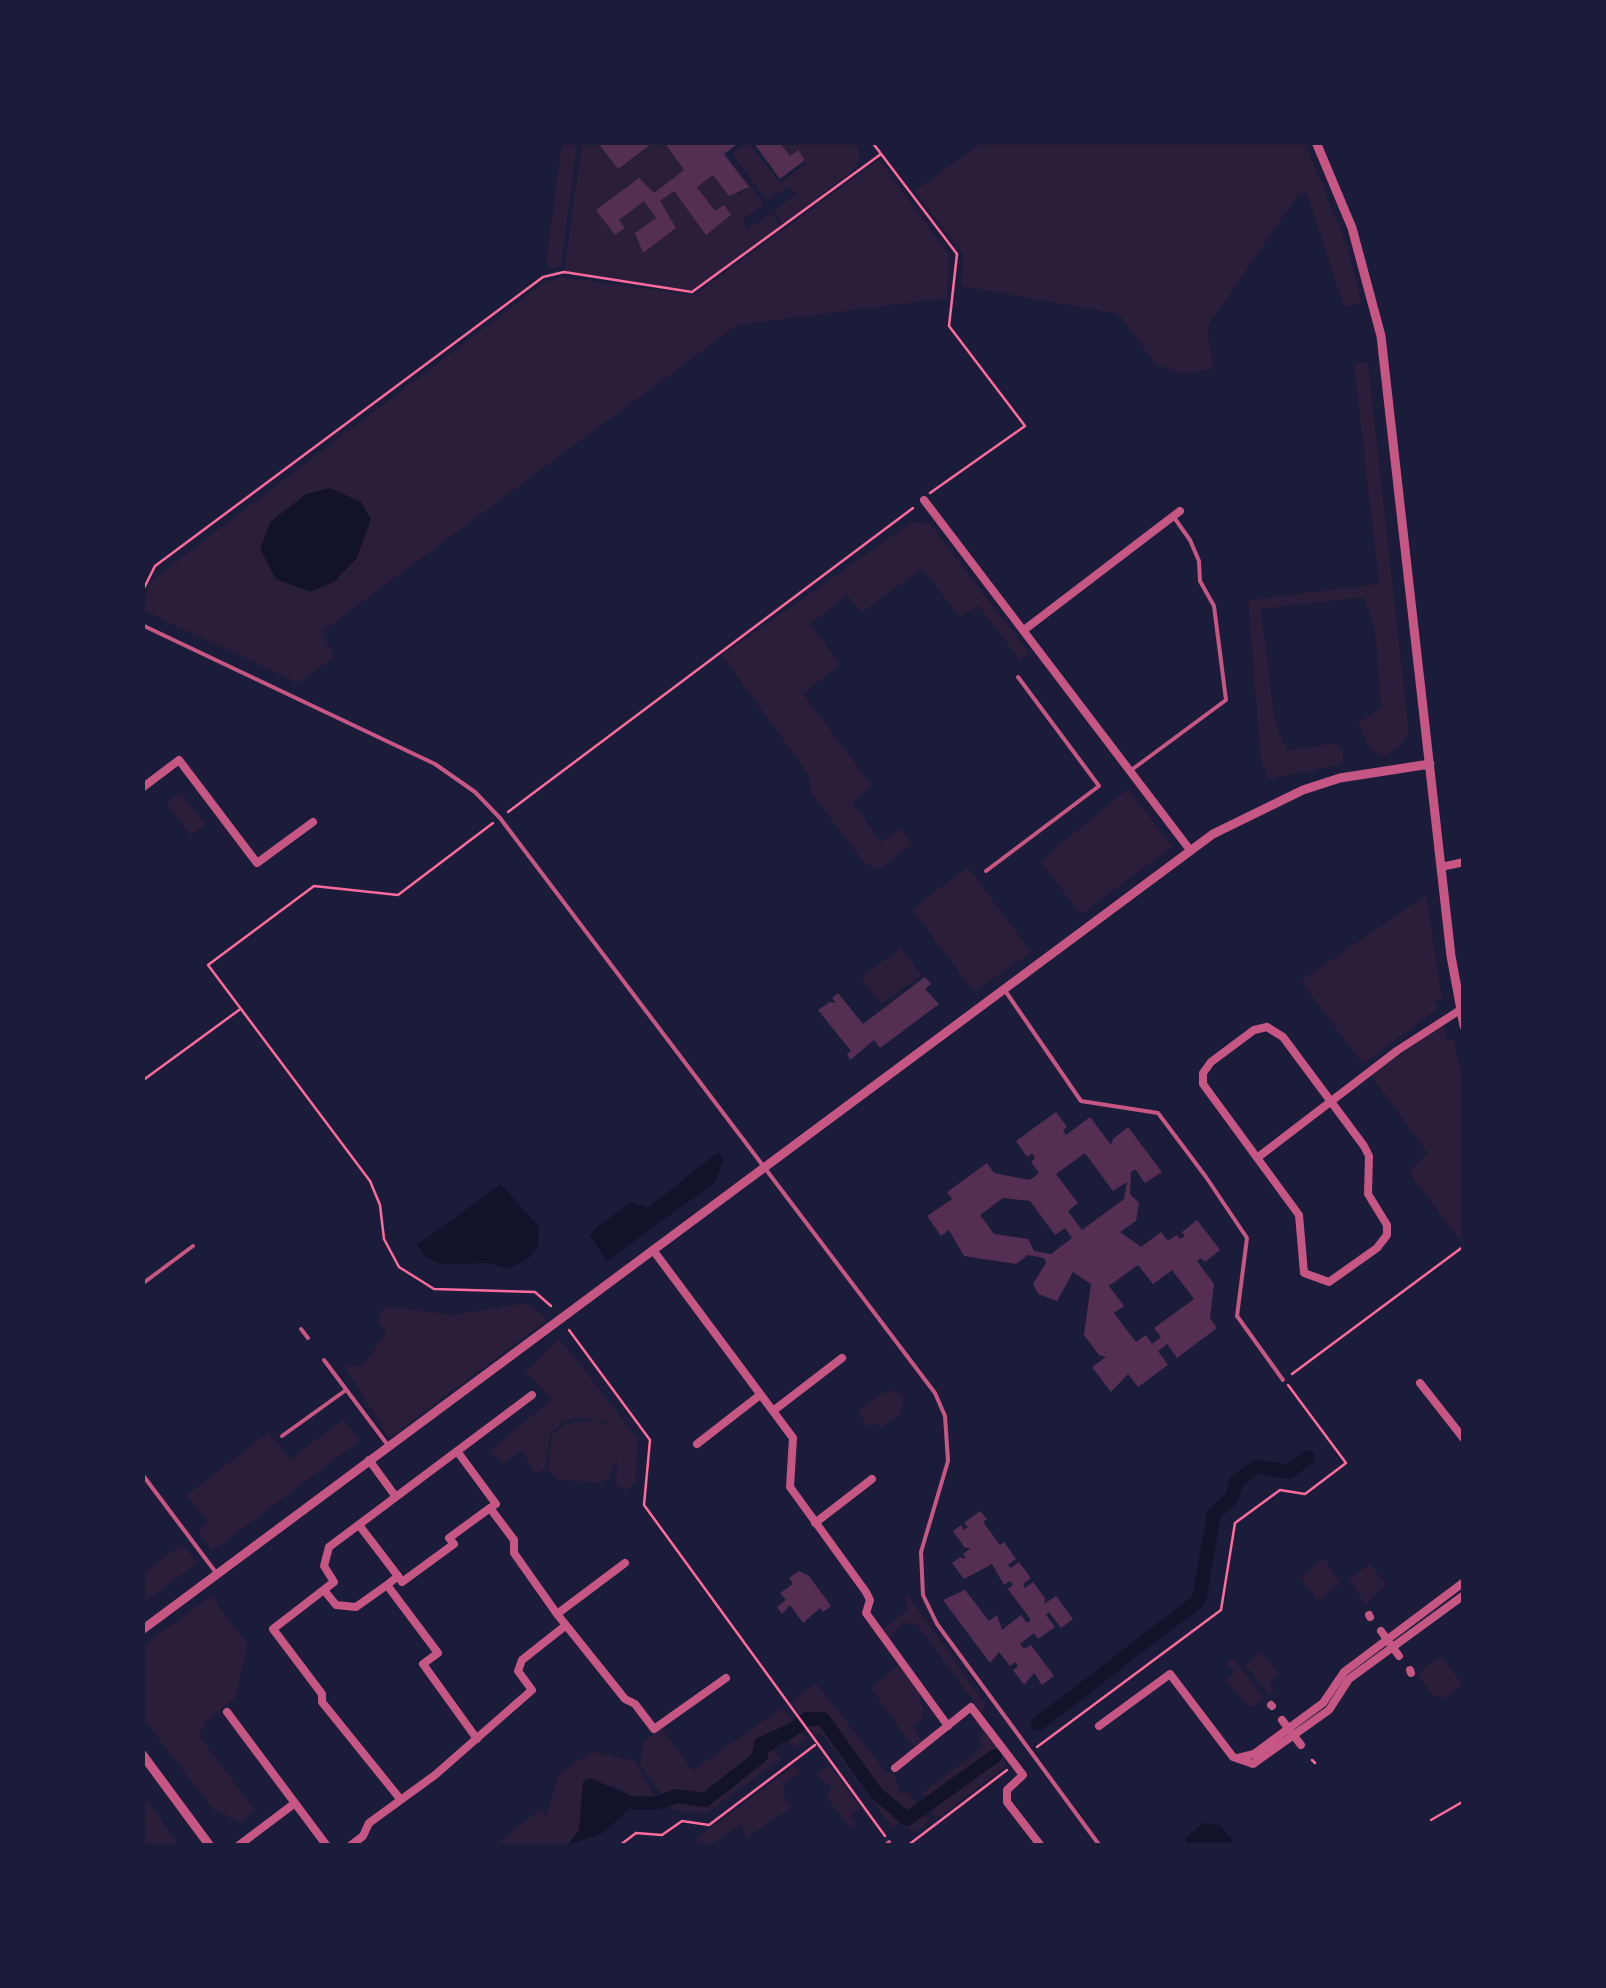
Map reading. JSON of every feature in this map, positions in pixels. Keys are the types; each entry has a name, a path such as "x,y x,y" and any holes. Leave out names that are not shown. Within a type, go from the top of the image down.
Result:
{"street":[{"path":"1316,142 1352,228 1381,336 1441,867 1464,1026"},
{"path":"924,500 1190,850"},
{"path":"1024,630 1176,513"},
{"path":"142,788 179,760 257,863 313,822"},
{"path":"142,1630 1190,850 1267,804 1302,790 1340,778 1430,764"},
{"path":"1441,867 1464,862"},
{"path":"1257,1158 1331,1100 1460,1010"},
{"path":"1267,1027 1283,1037 1331,1100 1367,1151 1368,1194 1388,1230 1377,1248 1329,1282 1306,1276 1299,1259 1301,1220 1207,1092 1203,1073 1210,1062 1254,1030 1267,1027"},
{"path":"653,1250 796,1446 790,1488 866,1592 870,1600 866,1613 948,1726"},
{"path":"773,1411 842,1358"},
{"path":"1420,1382 1464,1439"},
{"path":"401,1800 332,1715 322,1694 273,1629 334,1581 324,1566 329,1548 532,1395"},
{"path":"696,1444 760,1395"},
{"path":"359,1524 402,1582 415,1573 454,1544 449,1538 496,1504 456,1452"},
{"path":"369,1460 396,1497"},
{"path":"815,1523 872,1479"},
{"path":"490,1508 514,1540 514,1553 565,1626 654,1729 726,1678"},
{"path":"557,1614 625,1563"},
{"path":"324,1590 336,1605 356,1608 398,1576"},
{"path":"1099,1726 1170,1674 1233,1757 1248,1757 1324,1703 1344,1672 1464,1582"},
{"path":"387,1585 438,1653 422,1664 477,1739"},
{"path":"1387,1639 1464,1595"},
{"path":"350,1846 364,1836 369,1823 477,1739 532,1690 518,1671 522,1660 565,1626"},
{"path":"1387,1639 1400,1656"},
{"path":"894,1768 927,1737 972,1707 1023,1775 1007,1790 1008,1802 1041,1846"},
{"path":"227,1712 327,1846"},
{"path":"1288,1728 1300,1744"},
{"path":"142,1754 210,1846"},
{"path":"238,1846 295,1802"}],"lane":[{"path":"1130,772 1226,700 1214,606 1200,581 1199,561 1176,513"},
{"path":"142,625 435,764 474,792 500,818 935,1393 945,1416 948,1461 921,1552 923,1596 937,1624 1100,1846"},
{"path":"986,871 1099,786 1018,678"},
{"path":"1003,988 1081,1101 1158,1113 1215,1190 1246,1238 1237,1316 1283,1380"},
{"path":"142,1284 192,1246"},
{"path":"302,1329 308,1338"},
{"path":"324,1360 388,1446"},
{"path":"282,1436 346,1390"},
{"path":"142,1474 218,1574"}],"path":[{"path":"551,1306 540,1294 525,1290 434,1289 399,1267 384,1239 380,1206 370,1181 208,964 314,886 398,896 1025,426 949,326 957,254 872,142"},
{"path":"142,592 155,566 542,277 564,272 692,292 881,154"},
{"path":"142,1081 240,1009"},
{"path":"1030,1752 1222,1610 1235,1523 1280,1490 1304,1494 1346,1463 1283,1380 1464,1246"},
{"path":"568,1329 650,1440 644,1506 887,1844"},
{"path":"618,1846 636,1832 662,1835 682,1821 708,1825 816,1744"},
{"path":"907,1846 1014,1764"},
{"path":"1430,1820 1464,1801"}],"shaded area":[{"path":"562,143 577,143 561,267 550,268 546,262"},
{"path":"582,143 601,143 618,169 654,143 664,143 684,170 654,193 639,178 597,210 616,235 625,228 619,220 644,201 656,218 635,233 643,253 676,228 660,201 674,191 706,234 731,216 715,211 697,187 713,175 739,195 748,188 729,156 764,204 742,220 748,229 771,213 781,227 692,292 564,272"},
{"path":"749,143 780,183 807,163 798,150 790,156 779,143 853,143 860,152 857,167 784,225 774,211 796,194 789,186 767,201 732,153"},
{"path":"981,143 1305,143 1348,248 1362,303 1344,307 1307,193 1298,195 1207,327 1213,369 1179,374 1155,363 1119,314 962,286 963,254 915,191"},
{"path":"879,160 949,255 947,298 737,325 321,632 334,657 298,683 143,610 148,583 545,282 562,277 694,295"},
{"path":"1368,362 1409,733 1400,747 1384,756 1371,751 1358,723 1381,708 1375,628 1364,597 1261,609 1275,724 1288,751 1336,743 1343,754 1342,764 1269,779 1261,761 1248,600 1379,584 1354,363"},
{"path":"330,488 361,502 371,519 357,558 335,581 310,592 276,579 260,549 270,522 306,494"},
{"path":"912,522 930,524 1029,653 1020,660 978,605 960,617 922,569 862,612 847,595 810,624 840,664 803,694 872,786 852,802 881,842 900,829 912,844 878,870 864,862 811,793 809,775 722,655"},
{"path":"1128,789 1172,847 1081,914 1040,861"},
{"path":"181,792 205,825 190,835 166,803"},
{"path":"968,867 1031,952 974,992 912,909"},
{"path":"1426,895 1442,999 1434,1000 1438,1008 1363,1064 1301,981"},
{"path":"901,948 921,975 881,1004 861,977"},
{"path":"1443,1022 1446,1039 1454,1040 1464,1088 1462,1243 1409,1172 1428,1153 1371,1076"},
{"path":"718,1152 724,1160 714,1183 607,1261 590,1236 595,1229 631,1202 648,1208"},
{"path":"501,1184 539,1227 538,1247 529,1258 508,1269 490,1263 439,1264 424,1256 417,1245"},
{"path":"527,1303 548,1319 389,1438 344,1365 363,1366 386,1333 378,1320 384,1306 454,1315"},
{"path":"559,1338 638,1439 635,1483 625,1490 616,1485 617,1457 609,1478 600,1483 558,1480 548,1470 552,1435 565,1424 594,1420 604,1423 614,1435 605,1421 575,1417 562,1423 550,1434 545,1468 536,1474 522,1451 501,1464 491,1450 552,1399 526,1372"},
{"path":"895,1390 904,1397 900,1415 880,1428 875,1423 869,1428 858,1412 881,1394"},
{"path":"343,1419 360,1440 212,1551 198,1531 208,1523 187,1495 269,1432 290,1460"},
{"path":"182,1544 197,1563 143,1603 143,1573"},
{"path":"1324,1558 1340,1584 1317,1601 1301,1576"},
{"path":"1370,1564 1386,1585 1365,1605 1350,1579"},
{"path":"906,1593 985,1704 982,1713 916,1623 903,1623 889,1639 881,1630 907,1611"},
{"path":"211,1596 248,1645 235,1698 205,1721 199,1736 254,1809 241,1823 212,1808 143,1718 143,1646"},
{"path":"1262,1652 1279,1675 1269,1682 1275,1690 1269,1695 1245,1664"},
{"path":"1233,1658 1264,1698 1253,1707 1247,1706 1226,1680 1234,1673 1227,1663"},
{"path":"1442,1658 1463,1685 1446,1698 1433,1695 1417,1674"},
{"path":"898,1666 918,1691 923,1711 922,1720 913,1727 922,1741 913,1747 871,1688"},
{"path":"816,1683 885,1771 894,1773 901,1795 907,1791 930,1821 914,1833 900,1822 892,1827 820,1732 815,1735 791,1702"},
{"path":"782,1708 797,1726 752,1768 773,1749 780,1759 706,1814 673,1810 640,1765 644,1741 662,1728 692,1771"},
{"path":"972,1719 977,1721 1005,1758 1005,1767 936,1819 922,1793 983,1747 979,1738 984,1733"},
{"path":"790,1723 797,1731 749,1768 755,1739"},
{"path":"797,1726 807,1738 794,1748 787,1739"},
{"path":"591,1752 633,1760 656,1797 631,1796 613,1785 582,1791 584,1811 579,1830 568,1845 494,1846 542,1808 546,1817 559,1774"},
{"path":"829,1765 861,1808 851,1815 856,1823 850,1828 827,1797 832,1787 816,1775"},
{"path":"794,1766 800,1774 787,1780 782,1794 792,1807 746,1838 742,1823 711,1845 701,1845 696,1839"},
{"path":"590,1778 631,1796 656,1797 662,1805 653,1810 629,1809 603,1833 568,1845 579,1830 583,1782"},
{"path":"143,1795 179,1845 143,1845"},
{"path":"1204,1823 1220,1825 1236,1845 1186,1845 1186,1837"}],"building":[{"path":"654,142 618,169 599,144 615,145"},
{"path":"664,142 740,142 724,154 749,187 729,196 713,175 697,187 715,211 724,205 731,215 706,235 674,191 660,201 676,228 643,253 635,233 656,218 644,201 619,220 625,228 615,235 596,210 639,178 654,193 684,170"},
{"path":"753,142 779,142 790,156 798,150 805,160 780,179"},
{"path":"925,977 931,984 925,989 939,1004 880,1048 874,1040 850,1060 847,1054 851,1051 818,1010 830,1002 836,1003 832,998 838,993 863,1024"},
{"path":"1056,1112 1067,1127 1063,1130 1066,1135 1090,1117 1111,1145 1128,1127 1162,1172 1145,1183 1135,1169 1131,1172 1130,1194 1139,1203 1136,1221 1120,1232 1141,1247 1161,1232 1168,1241 1177,1235 1180,1239 1185,1236 1182,1232 1197,1220 1220,1250 1205,1262 1201,1258 1197,1261 1214,1284 1210,1318 1217,1328 1177,1358 1167,1344 1158,1351 1168,1365 1138,1387 1128,1374 1111,1392 1092,1367 1106,1357 1099,1355 1084,1335 1091,1284 1073,1272 1057,1301 1038,1294 1033,1284 1046,1263 1044,1258 1028,1255 1016,1264 964,1256 949,1230 941,1236 927,1216 952,1199 947,1192 987,1163 994,1173 1030,1180 1039,1173 1031,1162 1035,1158 1032,1153 1027,1157 1016,1141","holes":["1085,1153 1113,1191 1127,1182 1124,1199 1082,1230 1068,1211 1078,1203 1056,1174","1003,1198 1030,1201 1055,1235 1065,1228 1072,1238 1051,1254 1034,1251 1028,1239 994,1234 980,1215","1138,1265 1153,1284 1172,1270 1194,1299 1154,1328 1161,1337 1152,1344 1146,1335 1136,1342 1114,1313 1124,1306 1109,1286"]},
{"path":"980,1511 1000,1545 1004,1542 1016,1559 1008,1565 1011,1568 1019,1562 1031,1578 1023,1584 1025,1588 1033,1582 1045,1598 1044,1604 1056,1596 1073,1619 1061,1628 1049,1612 1046,1615 1055,1627 1038,1639 1034,1633 1020,1644 1024,1649 1031,1645 1054,1676 1042,1685 1034,1673 1024,1685 1013,1670 1018,1666 1015,1662 1010,1666 999,1652 990,1663 943,1600 965,1590 989,1621 997,1615 1002,1630 1021,1615 1027,1623 1031,1620 1008,1589 1013,1585 1010,1581 1004,1585 992,1564 964,1579 952,1563 960,1557 966,1559 963,1554 971,1548 965,1548 953,1531 961,1525 964,1530 968,1527 964,1523"},
{"path":"799,1571 809,1576 831,1606 823,1612 820,1608 803,1623 790,1605 782,1614 777,1607 786,1600 780,1593 793,1584 789,1578"}],"waterway":[{"path":"1038,1724 1199,1600 1214,1514 1232,1498 1236,1482 1257,1466 1288,1472 1308,1458"},
{"path":"785,1735 807,1719 823,1719 876,1793 907,1819 995,1756"},
{"path":"661,1802 676,1796 705,1800 761,1756"}]}
